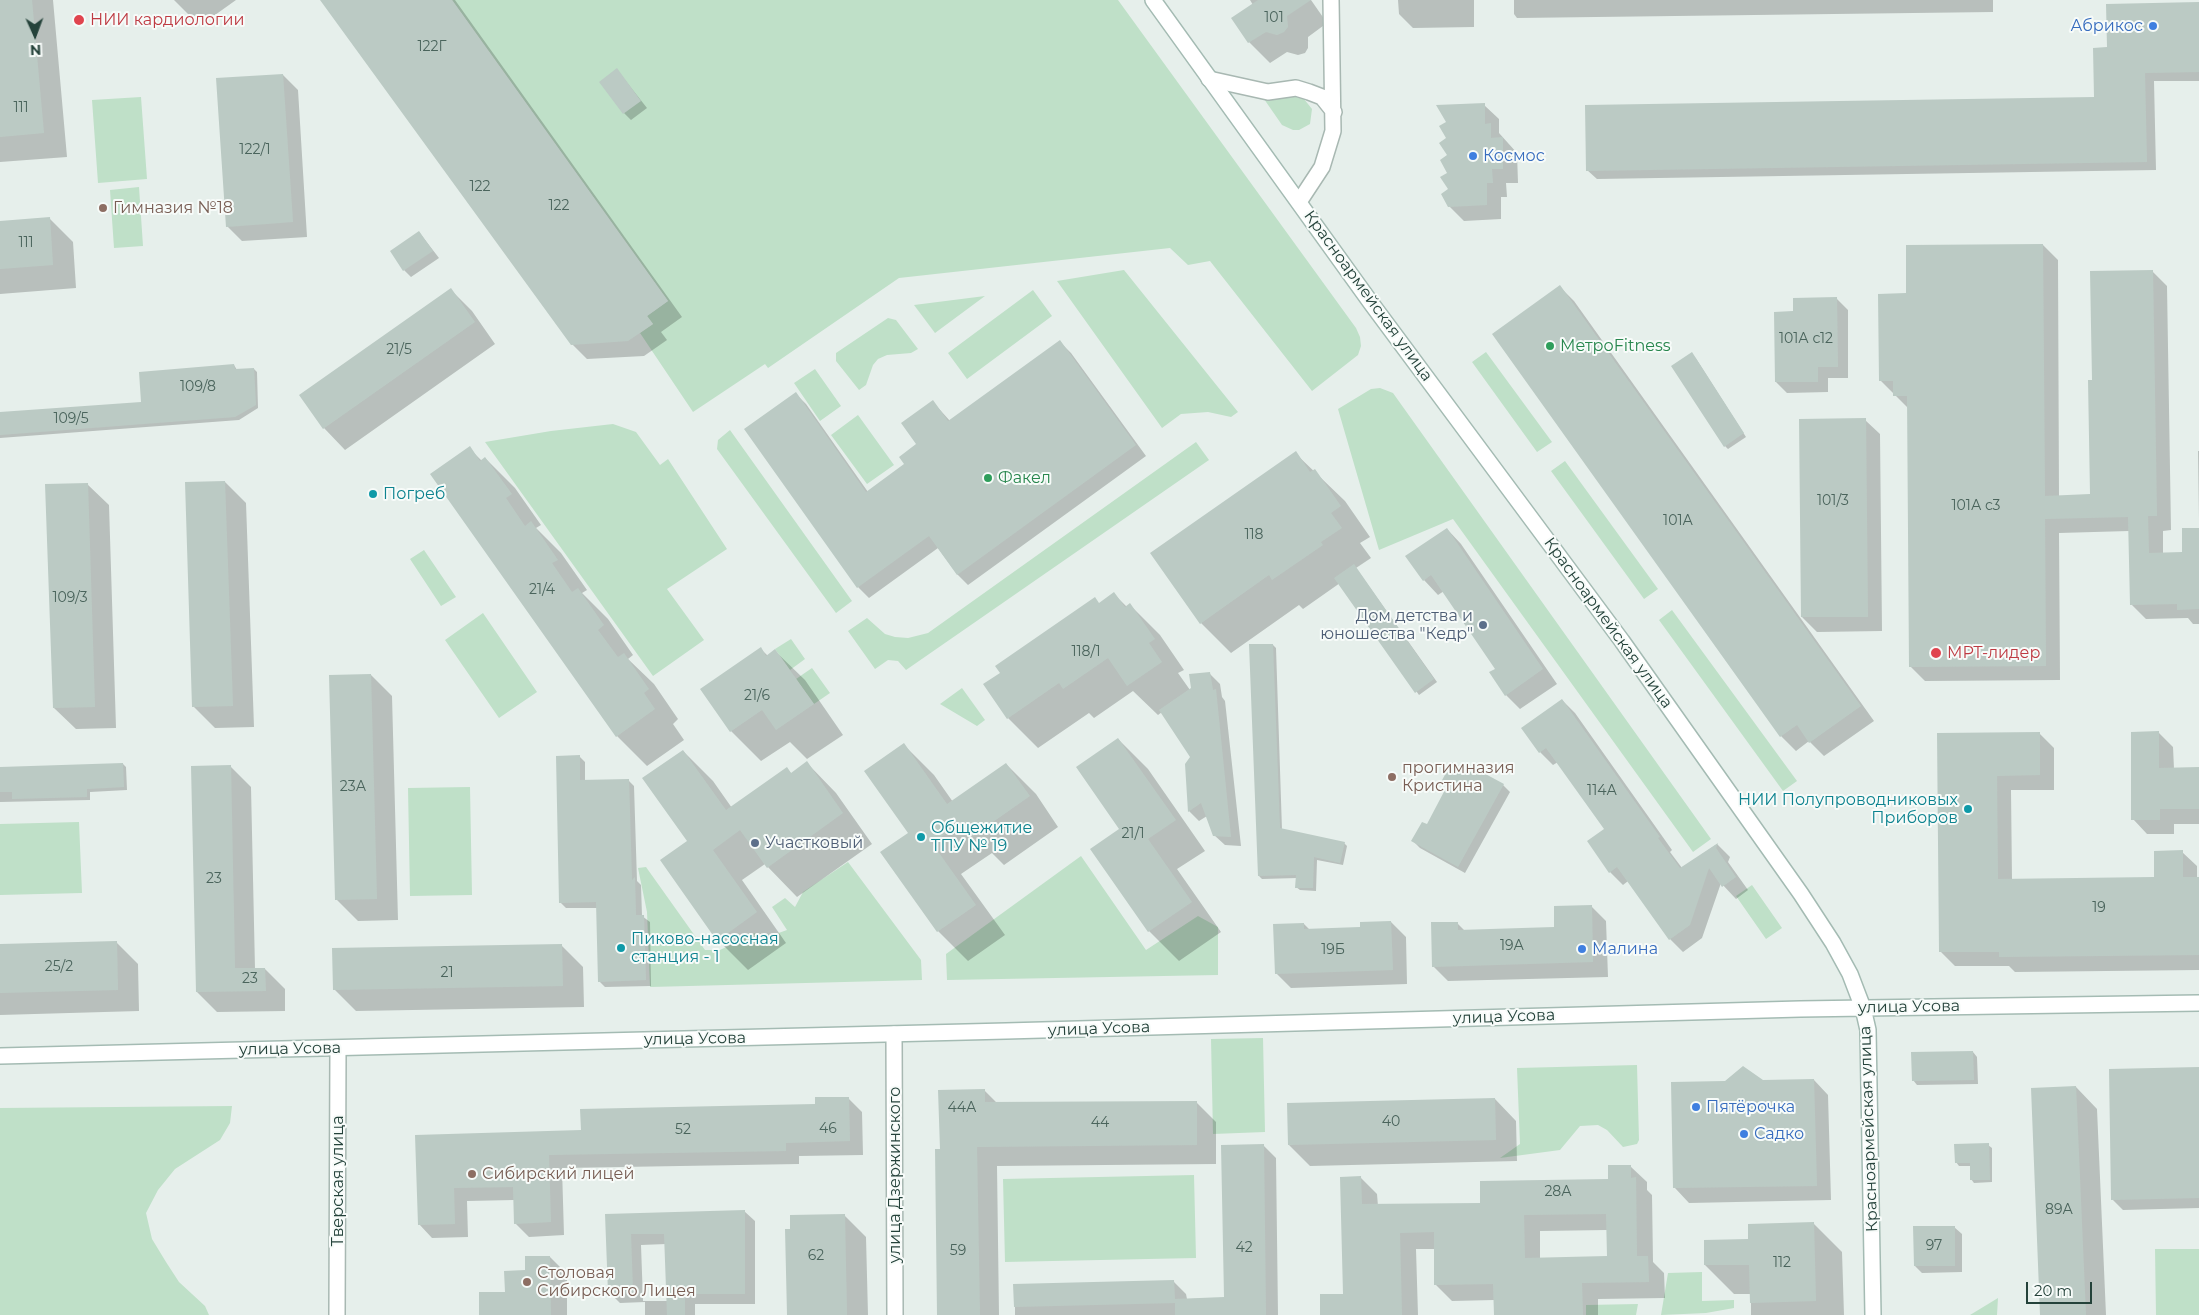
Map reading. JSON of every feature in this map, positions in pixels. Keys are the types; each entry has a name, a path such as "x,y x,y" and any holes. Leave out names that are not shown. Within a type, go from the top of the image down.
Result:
{"main road":[{"name":"Красноармейская улица","path":"1153,0 1377,310 1622,641 1801,894 1833,943 1850,974 1863,1008 1868,1030 1873,1315"},
{"path":"1299,202 1322,167 1333,131 1331,0"},
{"path":"1209,79 1268,92 1296,88 1322,97 1334,112"},
{"name":"улица Усова","path":"0,1056 1863,1008 2199,1003"},
{"name":"улица Дзержинского","path":"894,1034 895,1315"},
{"name":"Тверская улица","path":"337,1315 338,1048"}],"green space":[{"path":"452,0 1118,0 1356,328 1361,346 1358,355 1312,391 1210,261 1188,265 1170,248 899,278 768,368 765,364 693,412 640,333 653,324 647,316 668,301"},
{"path":"141,97 147,179 98,183 92,100"},
{"path":"1296,97 1304,99 1312,109 1310,124 1299,130 1293,130 1282,125 1264,99"},
{"path":"139,187 143,246 114,248 110,190"},
{"path":"1124,270 1238,412 1231,417 1208,412 1181,414 1162,428 1057,281"},
{"path":"1033,290 1052,316 967,379 948,353"},
{"path":"985,296 935,333 914,305"},
{"path":"888,318 896,320 918,349 911,353 887,355 878,359 873,365 866,385 859,390 836,361 836,353"},
{"path":"1486,352 1552,442 1537,452 1472,362"},
{"path":"815,369 841,406 820,421 794,383"},
{"path":"1380,388 1393,393 1711,839 1693,852 1453,519 1379,550 1338,409 1371,389"},
{"path":"858,415 894,465 867,484 831,435"},
{"path":"613,424 636,432 660,465 668,459 727,549 667,589 704,640 653,676 485,442 551,431"},
{"path":"730,430 852,601 836,613 717,449 718,440"},
{"path":"1196,442 1209,460 906,670 898,661 888,660 875,669 848,631 867,618 885,634 895,637 908,638 928,633"},
{"path":"1565,461 1658,589 1644,599 1551,471"},
{"path":"424,550 456,597 441,606 410,559"},
{"path":"1672,610 1797,781 1783,791 1659,620"},
{"path":"483,613 537,692 499,718 445,640"},
{"path":"791,639 805,659 790,670 775,649"},
{"path":"812,668 830,693 814,704 796,679"},
{"path":"962,688 985,720 977,726 940,704"},
{"path":"470,787 472,895 410,896 408,788"},
{"path":"79,822 82,893 0,895 0,824"},
{"path":"1081,856 1146,950 1198,916 1218,927 1218,975 947,980 946,954"},
{"path":"848,862 921,960 922,980 650,987 647,912 638,868 646,867 705,950 720,950 755,933 773,935 787,930 772,907 785,898 795,907 803,892"},
{"path":"1752,885 1782,928 1766,939 1736,896"},
{"path":"1263,1038 1265,1132 1213,1134 1211,1039"},
{"path":"1637,1065 1639,1140 1637,1144 1623,1147 1607,1130 1598,1125 1580,1126 1560,1150 1500,1158 1520,1144 1517,1068"},
{"path":"232,1106 230,1123 220,1140 175,1169 158,1190 146,1213 152,1239 166,1262 179,1282 205,1306 209,1315 0,1315 0,1108"},
{"path":"1194,1175 1196,1258 1005,1262 1003,1179"},
{"path":"2155,1249 2199,1249 2199,1315 2156,1315"},
{"path":"1702,1272 1702,1301 1734,1300 1734,1308 1706,1313 1661,1315 1668,1273"},
{"path":"1998,1298 1997,1315 1970,1315"},
{"path":"1638,1304 1636,1315 1586,1315 1586,1305"}],"building":[{"path":"0,0 32,0 44,133 0,137"},
{"path":"320,0 452,0 668,301 647,316 653,324 628,341 571,345"},
{"path":"1258,0 1311,0 1287,16 1288,27 1284,32 1277,35 1266,32 1248,43 1231,18"},
{"path":"2199,2 2199,72 2145,73 2147,162 1586,171 1585,105 2094,97 2093,48 2107,47 2106,4"},
{"path":"617,68 641,101 623,114 599,82"},
{"path":"283,74 293,222 226,227 216,78"},
{"name":"Космос","path":"1485,103 1485,124 1491,123 1491,138 1503,137 1503,169 1492,169 1493,183 1487,183 1487,205 1448,207 1441,194 1448,189 1440,177 1447,173 1440,160 1447,155 1439,143 1446,138 1439,126 1446,122 1436,105"},
{"path":"50,217 53,265 0,269 0,221"},
{"path":"419,231 433,251 403,271 390,251"},
{"path":"2043,244 2045,496 2090,494 2088,380 2092,380 2090,271 2153,270 2157,516 2148,516 2149,553 2182,552 2182,528 2199,528 2199,609 2177,610 2177,604 2130,605 2128,517 2045,519 2046,666 1909,667 1907,396 1893,396 1893,381 1879,381 1878,294 1906,293 1906,245"},
{"path":"1560,285 1861,706 1809,743 1797,725 1780,737 1492,334"},
{"path":"451,288 475,322 323,429 299,395"},
{"path":"1837,297 1838,367 1818,367 1818,382 1775,382 1774,312 1793,311 1793,298"},
{"name":"Факел","path":"1060,340 1136,445 957,575 929,536 857,588 744,429 796,392 866,492 904,464 899,457 916,444 901,423 933,400 948,421"},
{"path":"1692,352 1744,433 1724,447 1671,366"},
{"path":"234,364 235,369 254,368 256,405 235,417 0,435 0,412 141,402 139,372"},
{"path":"1866,418 1868,617 1801,617 1799,419"},
{"path":"470,446 480,461 485,457 512,494 506,498 525,526 531,521 558,560 552,563 572,592 578,588 604,625 598,630 618,657 624,653 649,689 644,693 655,709 616,737 430,474"},
{"path":"1296,451 1310,472 1315,469 1341,506 1331,513 1342,528 1321,542 1323,545 1272,580 1269,575 1200,624 1150,553"},
{"path":"225,481 233,706 192,707 185,482"},
{"path":"88,483 95,707 53,708 45,484"},
{"path":"1447,528 1543,669 1505,696 1489,672 1495,669 1431,575 1423,581 1405,556"},
{"path":"1354,564 1434,679 1415,693 1334,578"},
{"path":"1114,592 1125,607 1130,603 1155,639 1149,643 1162,662 1127,686 1108,658 1063,689 1059,683 1007,719 983,684 1000,673 995,666 1095,597 1099,603"},
{"path":"1249,644 1273,644 1280,828 1345,842 1340,863 1314,857 1313,888 1295,888 1296,875 1258,876"},
{"path":"761,647 766,656 775,649 814,704 776,730 762,710 730,732 700,689"},
{"path":"1210,672 1213,690 1216,689 1231,837 1213,836 1201,803 1188,812 1185,764 1190,757 1159,710 1191,688 1189,674"},
{"path":"371,674 377,899 335,900 329,675"},
{"path":"1562,699 1680,868 1718,843 1716,848 1736,877 1722,887 1709,868 1690,925 1669,940 1617,867 1609,873 1587,841 1604,829 1546,748 1539,753 1521,728"},
{"path":"2159,731 2159,768 2199,767 2199,809 2160,809 2160,820 2131,820 2131,732"},
{"path":"2040,732 2040,775 1997,776 1998,879 2154,877 2154,851 2183,850 2183,877 2199,877 2199,955 1999,957 1999,952 1939,952 1937,733"},
{"path":"1118,738 1176,820 1148,839 1192,902 1148,932 1090,849 1119,829 1076,767"},
{"name":"Общежитие ТПУ № 19","path":"904,743 947,804 1006,763 1030,796 973,836 963,822 932,843 976,905 937,932 880,852 908,833 864,771"},
{"path":"683,750 726,810 787,767 791,773 807,761 843,813 767,868 740,830 713,850 757,912 717,941 660,860 687,841 642,778"},
{"path":"580,755 580,780 629,779 632,880 635,877 636,915 644,915 646,980 598,982 596,902 559,903 556,756"},
{"path":"1452,762 1476,775 1478,770 1504,784 1458,867 1411,841 1422,822 1427,824 1447,786 1441,782"},
{"path":"123,763 124,787 87,789 87,797 12,799 12,792 0,792 0,767"},
{"path":"231,765 235,968 265,968 266,991 196,992 191,766"},
{"path":"1592,905 1593,962 1432,967 1431,922 1458,922 1458,930 1554,927 1554,906"},
{"path":"1391,921 1393,970 1275,974 1273,924 1304,923 1304,929 1360,927 1360,922"},
{"path":"117,941 118,990 0,993 0,944"},
{"path":"562,944 563,986 333,990 332,948"},
{"path":"1973,1051 1974,1080 1912,1081 1911,1052"},
{"name":"Садко","path":"1743,1066 1763,1080 1814,1079 1817,1186 1673,1188 1671,1082 1725,1081"},
{"path":"2199,1067 2199,1198 2111,1200 2109,1069"},
{"path":"2076,1086 2086,1315 2040,1315 2031,1088"},
{"path":"985,1089 985,1102 1197,1101 1197,1145 977,1147 980,1315 937,1315 935,1149 940,1149 938,1090"},
{"path":"815,1097 849,1097 850,1141 786,1143 786,1151 549,1155 551,1222 514,1224 513,1187 454,1188 455,1224 418,1225 415,1135 581,1130 580,1109 815,1104"},
{"path":"1495,1098 1496,1140 1288,1145 1287,1103"},
{"path":"1989,1143 1990,1180 1970,1180 1970,1163 1955,1163 1954,1144"},
{"path":"1264,1144 1266,1315 1175,1315 1175,1303 1014,1307 1013,1284 1174,1280 1175,1299 1224,1297 1221,1145"},
{"path":"1608,1165 1631,1165 1631,1178 1636,1177 1637,1256 1648,1256 1649,1282 1582,1283 1583,1315 1494,1315 1493,1284 1434,1285 1434,1232 1400,1233 1402,1315 1320,1315 1320,1294 1343,1294 1340,1177 1361,1176 1362,1204 1480,1203 1480,1181 1608,1179","holes":["1606,1214 1607,1256 1525,1258 1524,1215"]},
{"path":"745,1210 745,1294 685,1294 685,1315 667,1315 664,1234 631,1234 633,1292 608,1293 605,1214"},
{"path":"845,1214 847,1315 787,1315 785,1229 790,1229 790,1215"},
{"path":"1814,1222 1816,1301 1750,1303 1749,1265 1704,1265 1704,1240 1748,1239 1748,1224"},
{"path":"1913,1226 1955,1226 1955,1266 1914,1266"},
{"name":"Столовая Сибирского Лицея","path":"525,1256 550,1256 551,1315 479,1315 479,1292 505,1292 504,1271 525,1270"}],"place":[{"name":"НИИ кардиологии","path":"79,20"},
{"name":"Абрикос","path":"2153,26"},
{"name":"Космос","path":"1473,156"},
{"name":"Гимназия №18","path":"103,208"},
{"name":"МетроFitness","path":"1550,346"},
{"name":"Факел","path":"988,478"},
{"name":"Погреб","path":"373,494"},
{"name":"Дом детства и юношества \"Кедр\"","path":"1483,625"},
{"name":"МРТ-лидер","path":"1936,653"},
{"name":"прогимназия Кристина","path":"1392,777"},
{"name":"НИИ Полупроводниковых Приборов","path":"1968,809"},
{"name":"Общежитие ТПУ № 19","path":"921,837"},
{"name":"Участковый","path":"755,843"},
{"name":"Пиково-насосная станция - 1","path":"621,948"},
{"name":"Малина","path":"1582,949"},
{"name":"Пятёрочка","path":"1696,1107"},
{"name":"Садко","path":"1744,1134"},
{"name":"Сибирский лицей","path":"472,1174"},
{"name":"Столовая Сибирского Лицея","path":"527,1282"}]}
